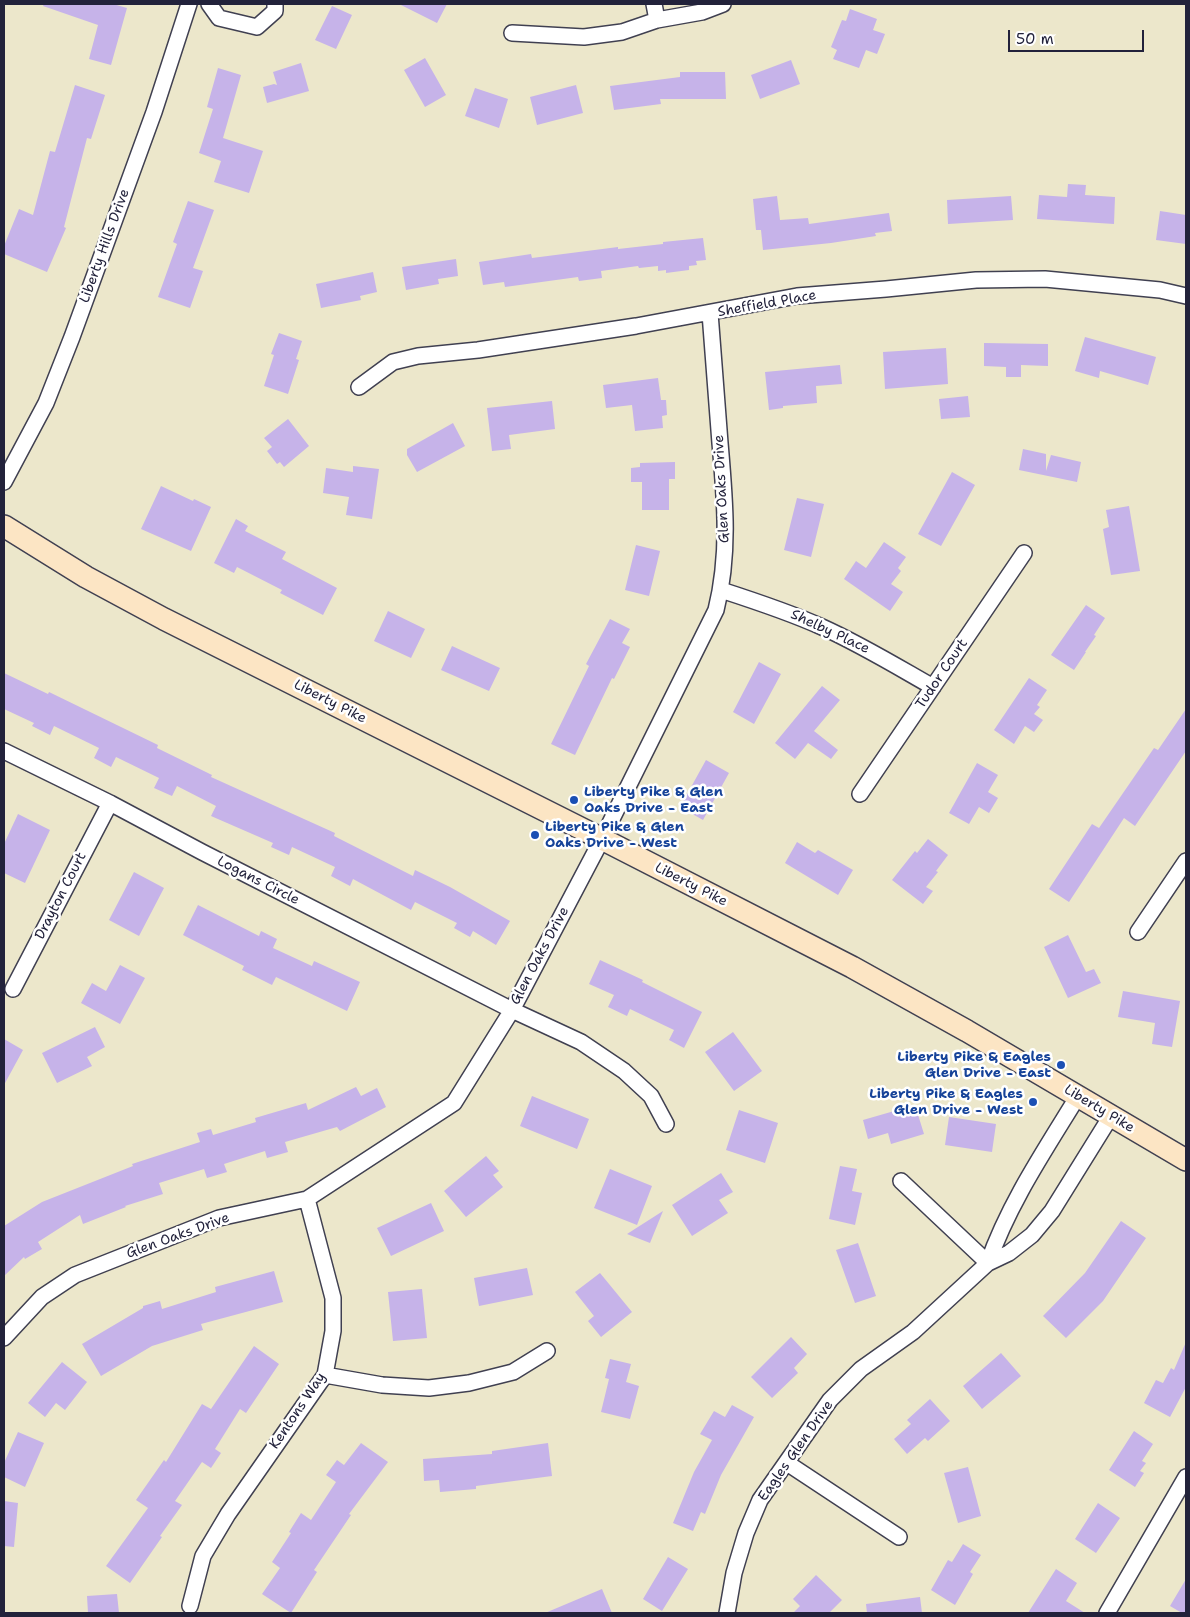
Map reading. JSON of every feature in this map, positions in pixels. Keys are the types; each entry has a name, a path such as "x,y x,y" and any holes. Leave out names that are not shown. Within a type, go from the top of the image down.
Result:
{"street":[{"name":"Liberty Hills Drive","path":"4,482 46,403 154,112 189,4"},
{"path":"209,4 219,18 256,27 276,11 275,4"},
{"path":"654,4 658,20"},
{"path":"512,33 584,37 622,32 658,20 702,12 723,4"},
{"name":"Sheffield Place","path":"359,387 392,362 418,356 478,350 582,335 797,296 976,280 1045,279 1160,290 1186,296"},
{"name":"Glen Oaks Drive","path":"4,1338 42,1297 75,1275 219,1218 307,1199 454,1103 512,1010 602,839 716,610 721,590 726,547 726,509 710,313"},
{"name":"Liberty Pike","path":"4,526 94,581 164,619 852,967 967,1031 1186,1160"},
{"name":"Tudor Court","path":"860,794 1024,553"},
{"name":"Shelby Place","path":"721,590 776,607 822,627 933,687"},
{"name":"Logans Circle","path":"4,751 110,803 512,1010 581,1042 624,1071 651,1096 666,1124"},
{"name":"Drayton Court","path":"13,989 110,803"},
{"path":"1138,932 1186,861"},
{"name":"Eagles Glen Drive","path":"988,1263 996,1240 1022,1188 1078,1096"},
{"name":"Eagles Glen Drive","path":"727,1613 734,1573 746,1533 760,1500 836,1394 861,1369 913,1332 988,1263 1009,1254 1037,1229 1052,1211 1111,1116"},
{"path":"901,1181 988,1263"},
{"name":"Kentons Way","path":"190,1606 204,1556 228,1514 326,1376 332,1331 333,1298 307,1199"},
{"path":"326,1376 382,1385 428,1388 468,1382 513,1372 547,1351"},
{"path":"787,1463 899,1537"},
{"path":"1107,1613 1186,1476"}],"building":[{"path":"44,4 113,4 127,8 111,65 89,59 98,25 43,6"},
{"path":"399,4 447,4 437,23"},
{"path":"332,6 352,15 336,49 315,40"},
{"path":"850,9 877,19 873,30 885,34 877,54 866,50 859,68 833,59 837,50 831,47 842,20 846,21"},
{"path":"425,58 446,95 425,107 404,70"},
{"path":"791,60 800,84 760,99 751,75"},
{"path":"301,63 309,91 267,103 263,87 277,85 273,72"},
{"path":"218,68 241,75 223,138 263,151 249,193 214,182 221,161 199,153 213,109 207,107"},
{"path":"680,72 725,72 726,99 660,99 661,104 614,110 610,86 680,77"},
{"path":"75,85 105,95 91,139 87,138 64,227 66,228 47,272 4,254 4,246 19,209 33,215 50,151 55,152"},
{"path":"576,85 583,113 537,125 530,97"},
{"path":"475,88 508,99 499,128 465,116"},
{"path":"1068,184 1086,185 1085,195 1115,197 1114,224 1037,219 1039,195 1067,197"},
{"path":"777,196 780,220 808,218 809,224 889,213 892,231 875,233 876,236 831,243 763,250 761,230 756,230 753,199"},
{"path":"1011,196 1013,220 948,224 947,200"},
{"path":"188,201 214,210 193,268 203,271 190,308 158,297 177,244 173,242"},
{"path":"1160,211 1186,215 1186,244 1156,240"},
{"path":"703,238 706,260 696,261 697,265 689,266 689,270 666,273 666,270 658,271 658,266 639,268 638,266 601,271 602,278 579,281 578,277 505,287 504,282 483,285 479,262 531,254 532,258"},
{"path":"456,259 458,276 438,279 439,284 406,290 402,267"},
{"path":"373,272 377,292 360,296 361,300 321,308 316,284"},
{"path":"279,333 302,341 296,359 299,360 288,394 264,386 274,355 271,354"},
{"path":"1085,337 1156,357 1148,385 1100,371 1099,378 1075,371"},
{"path":"984,343 1048,344 1048,366 1021,365 1021,377 1006,377 1006,367 984,366"},
{"path":"946,348 948,384 885,389 883,352"},
{"path":"840,365 842,384 816,386 817,403 783,406 783,408 769,410 765,372"},
{"path":"658,378 661,400 666,400 667,415 662,416 663,428 635,431 632,405 606,408 603,385"},
{"path":"968,396 970,417 941,419 939,399"},
{"path":"552,401 555,429 509,435 511,449 492,451 487,408"},
{"path":"288,419 309,446 284,467 280,462 277,464 267,451 272,447 264,438"},
{"path":"453,423 465,446 417,472 407,455 407,449"},
{"path":"1023,449 1046,454 1046,471 1051,455 1081,462 1077,482 1019,470"},
{"path":"675,462 675,479 669,479 669,510 642,510 642,482 631,482 631,468 640,467 640,463"},
{"path":"353,466 379,469 372,519 346,515 349,497 323,493 326,468 353,472"},
{"path":"952,472 975,485 941,546 918,534"},
{"path":"161,486 211,507 191,551 141,529"},
{"path":"797,498 824,504 811,557 784,550"},
{"path":"1129,506 1140,571 1111,575 1103,529 1109,527 1106,510"},
{"path":"236,519 248,526 245,531 286,552 282,559 337,588 323,615 280,593 282,590 237,567 234,573 214,563"},
{"path":"884,542 906,557 898,568 901,571 891,584 903,592 890,611 844,579 856,561 866,568"},
{"path":"636,545 660,551 649,596 625,590"},
{"path":"1086,605 1105,618 1074,670 1051,655"},
{"path":"388,611 425,629 411,658 374,641"},
{"path":"610,619 630,629 622,643 630,647 614,679 612,678 575,755 551,744 589,666 586,664"},
{"path":"452,646 500,668 489,691 441,670"},
{"path":"759,662 781,674 754,724 733,712"},
{"path":"4,673 48,694 49,692 158,745 157,748 212,775 211,777 335,833 334,836 413,876 415,870 450,887 510,921 496,945 473,931 470,937 454,928 457,923 415,902 411,910 353,879 350,886 331,876 335,867 292,847 289,855 271,847 273,843 211,816 216,806 177,786 172,796 154,788 159,778 116,757 111,767 94,758 99,748 54,726 50,735 32,726 34,723 4,709"},
{"path":"1029,678 1047,690 1037,705 1040,707 1034,714 1043,720 1034,732 1025,726 1014,744 994,730"},
{"path":"822,686 840,700 814,731 838,750 831,759 808,743 795,759 775,743"},
{"path":"1186,709 1186,751 1135,826 1124,818 1069,902 1049,889 1092,824 1099,828 1154,748 1158,750"},
{"path":"706,760 729,773 703,820 680,807"},
{"path":"977,763 998,775 988,792 998,798 989,813 979,807 969,824 949,813"},
{"path":"18,814 50,830 25,883 4,873 4,844"},
{"path":"928,839 948,855 926,887 933,891 923,904 892,880 915,851 917,853"},
{"path":"797,842 815,853 818,850 853,870 838,895 785,863"},
{"path":"134,872 164,888 139,936 109,920"},
{"path":"198,905 259,936 261,931 277,939 273,948 312,966 314,961 360,982 347,1011 276,977 272,985 242,970 244,966 183,935"},
{"path":"1068,935 1086,972 1094,969 1101,983 1068,998 1044,947"},
{"path":"600,960 643,980 642,982 702,1012 684,1048 669,1040 674,1030 630,1009 627,1016 608,1007 614,995 589,984"},
{"path":"120,965 145,978 120,1024 81,1003 92,983 106,991"},
{"path":"1123,991 1180,1001 1172,1047 1152,1044 1155,1023 1118,1017"},
{"path":"95,1027 105,1047 87,1057 92,1066 57,1083 42,1053"},
{"path":"733,1032 762,1071 734,1091 705,1052"},
{"path":"4,1039 23,1050 4,1085"},
{"path":"356,1087 361,1096 377,1088 386,1107 340,1131 337,1127 285,1142 288,1152 267,1158 265,1151 224,1164 227,1172 207,1178 204,1169 159,1183 163,1194 125,1206 83,1224 80,1215 38,1242 42,1249 25,1259 24,1257 4,1276 4,1226 42,1202 133,1166 132,1164 200,1142 197,1133 211,1129 213,1135 256,1122 255,1118 306,1103 308,1110"},
{"path":"532,1096 589,1119 577,1149 520,1126"},
{"path":"915,1105 924,1134 891,1144 888,1133 868,1139 863,1120"},
{"path":"739,1110 778,1123 765,1163 726,1150"},
{"path":"949,1117 996,1124 992,1152 945,1145"},
{"path":"486,1156 499,1171 493,1175 503,1187 466,1217 444,1191"},
{"path":"840,1166 857,1169 852,1191 862,1193 855,1225 829,1219"},
{"path":"610,1169 652,1186 637,1225 594,1208"},
{"path":"721,1173 733,1192 719,1200 728,1213 692,1236 672,1205"},
{"path":"431,1203 444,1231 391,1256 377,1228"},
{"path":"663,1211 650,1243 627,1234"},
{"path":"1121,1221 1146,1238 1103,1301 1066,1338 1043,1316 1085,1273"},
{"path":"858,1243 876,1296 855,1303 836,1250"},
{"path":"527,1268 533,1295 479,1306 474,1278"},
{"path":"274,1271 283,1302 201,1324 203,1330 152,1346 101,1376 82,1344 143,1308 143,1306 160,1301 162,1309 216,1292 215,1287"},
{"path":"600,1273 632,1312 601,1337 588,1321 594,1316 575,1292"},
{"path":"422,1289 427,1338 393,1341 388,1292"},
{"path":"791,1337 807,1354 794,1368 798,1373 772,1398 751,1377"},
{"path":"1186,1342 1186,1387 1170,1417 1144,1403 1156,1380 1163,1383 1171,1368 1174,1370"},
{"path":"254,1346 279,1364 246,1413 240,1409 215,1449 221,1453 211,1468 202,1462 175,1501 182,1505 130,1583 106,1566 148,1508 136,1500 164,1460 166,1462 202,1404 211,1409"},
{"path":"1001,1353 1021,1376 982,1409 963,1386"},
{"path":"610,1359 631,1364 626,1382 639,1386 630,1419 601,1412 609,1379 605,1378"},
{"path":"62,1362 87,1382 65,1410 56,1403 45,1417 28,1403"},
{"path":"930,1399 950,1421 928,1441 925,1438 907,1454 894,1439 911,1424 907,1420"},
{"path":"732,1405 754,1417 721,1475 705,1514 701,1512 693,1531 673,1523 694,1472 712,1440 700,1434 714,1411 725,1417"},
{"path":"1134,1431 1153,1444 1142,1461 1146,1463 1140,1471 1144,1473 1135,1487 1109,1470"},
{"path":"18,1432 44,1443 25,1487 4,1477 4,1463"},
{"path":"361,1443 388,1462 349,1514 351,1515 314,1570 317,1572 291,1613 262,1594 280,1568 272,1562 291,1533 289,1532 301,1513 311,1520 336,1482 326,1475 337,1460 344,1465"},
{"path":"548,1443 552,1476 476,1486 476,1489 440,1492 439,1480 424,1481 423,1459 492,1454 492,1451"},
{"path":"968,1467 981,1516 958,1523 944,1473"},
{"path":"4,1501 18,1503 14,1547 4,1546"},
{"path":"1098,1503 1120,1518 1096,1553 1075,1539"},
{"path":"963,1544 981,1555 970,1572 973,1574 955,1605 931,1590 948,1560 952,1562"},
{"path":"668,1557 688,1569 662,1611 643,1599"},
{"path":"1056,1569 1077,1583 1066,1601 1085,1613 1028,1613"},
{"path":"816,1575 842,1600 829,1613 793,1613 800,1606 793,1599"},
{"path":"1186,1579 1186,1613 1182,1613 1170,1606"},
{"path":"602,1589 612,1613 545,1613"},
{"path":"117,1594 119,1613 88,1613 87,1596"},
{"path":"920,1597 922,1613 867,1613 866,1604"}],"place":[{"name":"Liberty Pike & Glen Oaks Drive - East","path":"574,800"},
{"name":"Liberty Pike & Glen Oaks Drive - West","path":"535,835"},
{"name":"Liberty Pike & Eagles Glen Drive - East","path":"1061,1065"},
{"name":"Liberty Pike & Eagles Glen Drive - West","path":"1033,1102"}]}
